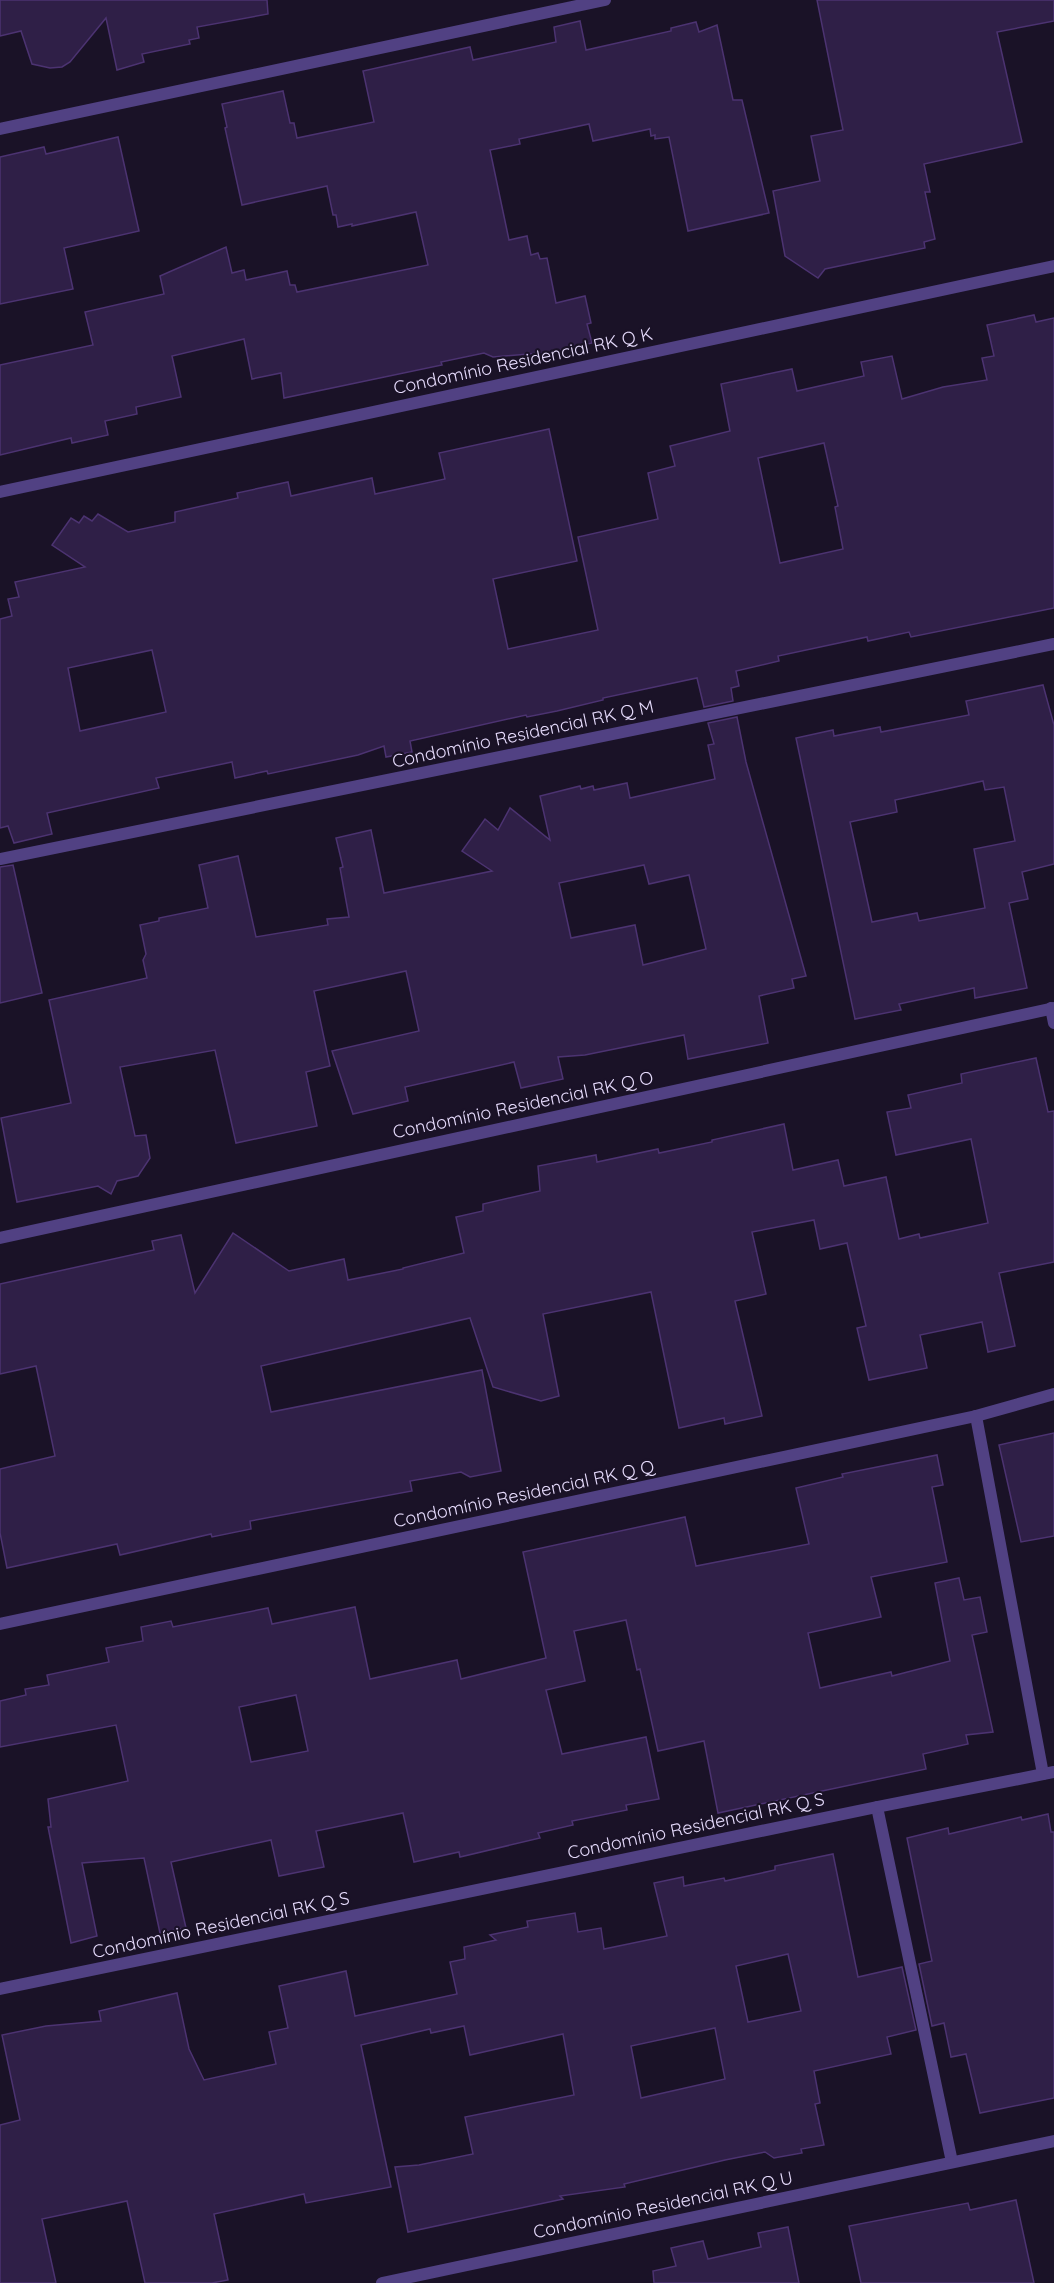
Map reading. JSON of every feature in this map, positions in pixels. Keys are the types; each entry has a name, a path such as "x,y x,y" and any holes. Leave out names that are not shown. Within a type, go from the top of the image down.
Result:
{"street":[{"path":"0,129 605,0"},
{"name":"Condomínio Residencial RK Q K","path":"0,492 1054,266"},
{"name":"Condomínio Residencial RK Q M","path":"0,859 1054,644"},
{"path":"1052,1008 1054,1023"},
{"name":"Condomínio Residencial RK Q O","path":"0,1238 1052,1008"},
{"name":"Condomínio Residencial RK Q Q","path":"0,1624 975,1416 1054,1394"},
{"name":"Condomínio Residencial RK Q S","path":"0,1989 1049,1773 975,1416"},
{"path":"877,1807 952,2162"},
{"name":"Condomínio Residencial RK Q U","path":"382,2283 1054,2141"}],"building":[{"path":"0,0 267,0 268,14 197,27 199,38 189,40 190,44 142,54 144,62 117,70 106,18 70,62 62,67 50,68 32,64 21,31 0,36"},
{"path":"817,0 1054,0 1054,21 997,32 1022,142 924,164 930,192 925,192 935,239 924,242 925,248 825,269 818,278 785,256 773,191 820,181 811,136 843,130"},
{"path":"580,21 586,50 671,31 671,28 696,22 699,32 717,25 733,100 742,100 769,213 688,231 669,137 655,139 655,135 651,136 650,129 593,141 589,124 519,139 520,144 490,150 509,240 527,236 531,255 538,253 540,259 547,258 556,303 585,296 591,323 587,324 592,343 553,352 493,357 484,353 441,362 442,365 284,398 281,373 252,379 244,339 172,356 181,397 136,407 137,414 105,421 108,435 72,443 71,438 0,455 0,365 93,345 85,312 164,294 160,276 226,247 232,273 244,270 246,280 287,271 290,285 295,285 297,292 428,265 416,212 338,227 327,186 242,205 222,104 283,91 290,123 294,123 297,138 374,122 363,71 470,47 473,60 556,42 554,27"},
{"path":"118,137 139,231 64,248 73,289 0,304 0,157 44,147 46,154"},
{"path":"1034,315 1036,322 1054,318 1054,608 911,637 909,632 868,641 867,637 778,656 779,661 736,671 739,686 731,688 733,701 704,707 697,678 603,698 603,700 557,711 527,717 526,715 410,741 412,752 386,757 384,746 358,755 268,774 267,771 235,778 232,762 156,778 159,788 47,813 52,834 14,843 8,826 0,828 0,619 12,616 8,599 19,597 15,582 85,567 52,545 71,518 79,523 84,516 92,521 98,514 128,532 175,522 175,512 238,498 237,493 288,482 291,496 372,478 375,494 445,479 439,453 549,429 577,561 493,579 508,649 598,630 578,537 658,519 648,473 675,466 670,446 730,431 721,384 792,369 797,391 864,376 861,362 892,356 902,399 943,387 987,380 982,358 994,356 987,325","holes":["824,443 838,506 835,507 843,549 780,563 758,458","152,650 166,712 80,731 68,668"]},
{"path":"1043,685 1054,725 1054,864 1022,872 1028,899 1009,903 1027,988 975,998 974,988 899,1004 901,1010 855,1019 796,738 833,730 834,736 880,727 881,732 969,715 966,701","holes":["983,781 985,790 1004,787 1015,841 974,849 985,908 919,921 917,913 872,922 850,822 897,812 895,800"]},
{"path":"737,717 746,762 806,976 792,979 794,988 759,996 768,1043 688,1059 684,1035 585,1055 558,1057 563,1079 521,1088 514,1062 405,1087 408,1101 353,1114 332,1051 419,1031 406,971 314,991 330,1066 306,1072 317,1126 236,1143 215,1050 120,1067 135,1136 146,1135 150,1158 138,1176 117,1181 111,1194 98,1186 17,1202 1,1118 71,1103 49,1000 147,978 143,960 146,954 140,925 159,921 159,918 208,908 199,865 238,856 256,937 328,925 327,919 349,917 340,868 343,867 336,838 371,830 384,893 492,871 462,851 485,819 498,830 510,808 550,840 540,796 580,786 581,789 593,786 594,790 627,783 630,798 715,779 708,745 714,744 708,723","holes":["644,865 649,884 689,875 706,949 643,965 635,925 571,938 559,883"]},
{"path":"13,865 42,993 0,1003 0,867"},
{"path":"1036,1058 1048,1112 1054,1111 1054,1262 999,1273 1015,1346 988,1352 982,1322 920,1335 927,1368 869,1380 857,1328 866,1326 847,1243 820,1249 814,1220 752,1232 766,1294 735,1301 762,1416 725,1424 724,1418 679,1428 651,1292 543,1314 559,1396 541,1401 493,1387 470,1318 261,1366 271,1412 482,1370 501,1471 470,1477 461,1472 410,1481 412,1491 250,1521 251,1529 212,1537 211,1534 120,1555 117,1544 7,1568 0,1533 0,1469 55,1456 36,1366 0,1374 0,1284 154,1250 152,1241 181,1235 195,1293 233,1233 289,1271 344,1259 348,1280 403,1269 464,1253 456,1217 483,1211 483,1204 540,1191 538,1166 596,1155 597,1162 658,1149 659,1153 784,1124 793,1170 838,1160 844,1186 886,1177 899,1239 919,1234 920,1238 988,1223 971,1139 896,1155 887,1112 911,1108 908,1095 962,1083 961,1074"},
{"path":"1054,1433 1054,1536 1021,1542 999,1445"},
{"path":"937,1455 943,1485 932,1487 947,1562 871,1577 881,1617 808,1633 820,1688 891,1672 892,1676 950,1661 935,1583 959,1578 964,1600 980,1597 987,1632 972,1635 993,1732 966,1735 968,1744 923,1754 926,1769 718,1813 704,1741 658,1751 640,1669 637,1670 626,1620 574,1631 585,1681 546,1690 562,1754 646,1737 659,1799 626,1805 627,1810 572,1821 573,1825 538,1833 540,1838 460,1857 459,1852 414,1862 403,1813 316,1831 324,1867 279,1876 271,1840 171,1862 186,1928 160,1933 144,1858 82,1863 97,1936 71,1943 48,1827 51,1827 48,1799 128,1781 116,1725 0,1747 0,1701 26,1695 25,1689 49,1685 47,1675 109,1662 106,1648 143,1641 141,1627 171,1621 173,1627 268,1608 272,1624 355,1607 370,1679 457,1660 461,1679 546,1658 523,1552 685,1517 696,1566 809,1544 796,1488 843,1477 842,1474","holes":["296,1695 308,1751 251,1762 239,1707"]},
{"path":"1048,1814 1051,1832 1054,1832 1054,2098 980,2113 966,2054 951,2057 944,2023 932,2026 919,1964 932,1961 907,1838 948,1828 949,1834 1021,1817 1022,1820"},
{"path":"833,1854 858,1977 902,1967 916,2030 887,2037 891,2054 814,2071 820,2103 815,2104 824,2145 801,2149 802,2153 774,2158 765,2152 725,2160 624,2184 625,2187 560,2196 563,2199 408,2232 395,2167 419,2165 473,2154 465,2117 574,2095 563,2034 470,2055 464,2026 431,2033 430,2029 361,2045 391,2187 306,2203 304,2194 214,2214 228,2280 212,2283 145,2283 127,2201 42,2219 56,2283 0,2283 0,2125 20,2120 2,2035 46,2026 101,2021 99,2011 177,1993 189,2049 204,2080 276,2064 269,2032 288,2028 279,1986 346,1971 355,2016 457,1994 450,1962 465,1959 464,1947 496,1940 490,1935 528,1927 527,1921 575,1913 578,1932 601,1928 604,1949 667,1936 654,1883 683,1877 684,1886 724,1878 725,1881 775,1870 775,1866","holes":["788,1954 801,2011 748,2022 736,1966","715,2028 725,2079 641,2098 631,2046"]},
{"path":"1016,2200 1034,2283 861,2283 849,2226 968,2203 970,2210"},
{"path":"788,2227 799,2283 654,2283 653,2271 676,2266 671,2248 703,2241 708,2259 761,2247 758,2233"}]}
